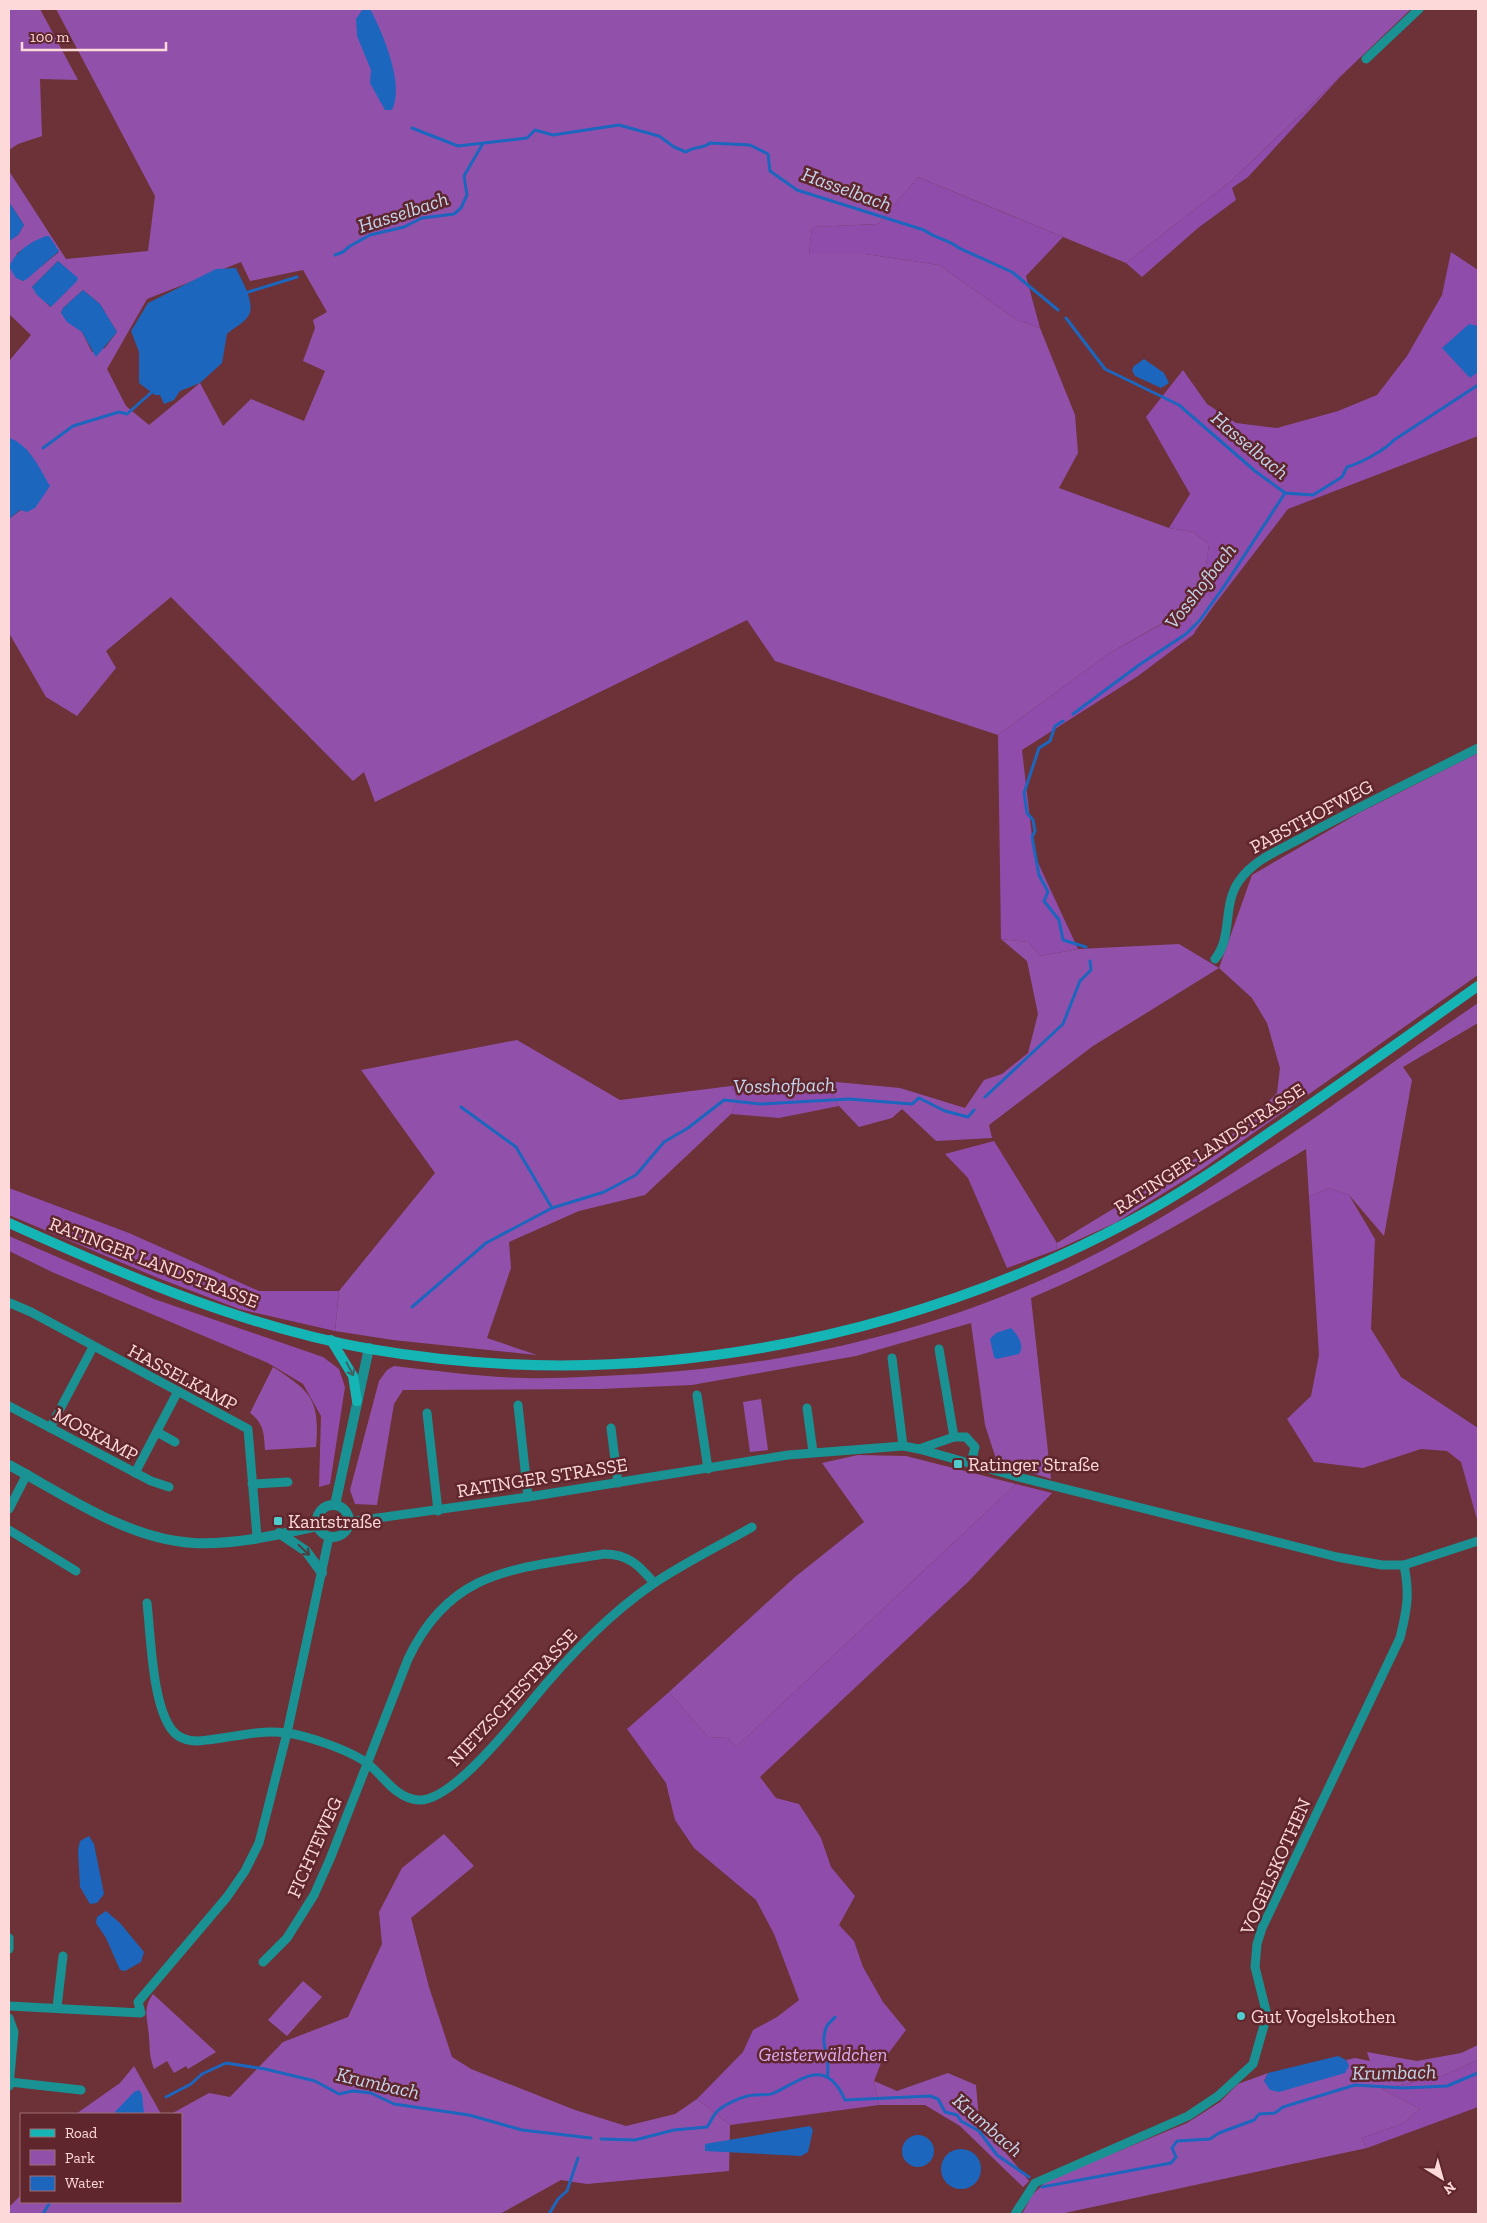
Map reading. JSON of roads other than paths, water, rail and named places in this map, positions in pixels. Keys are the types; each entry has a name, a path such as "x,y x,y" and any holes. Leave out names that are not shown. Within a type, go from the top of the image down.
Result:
{"main road":[{"name":"RATINGER LANDSTRASSE","path":"9,1223 150,1284 266,1324 369,1348 455,1360 524,1365 667,1361 720,1355 809,1340 864,1327 935,1305 1032,1269 1137,1217 1201,1179 1478,986"},
{"path":"331,1340 354,1376 357,1402"}],"street":[{"path":"1366,59 1418,9"},
{"name":"PABSTHOFWEG","path":"1214,959 1223,948 1230,898 1239,881 1253,865 1342,816 1478,748"},
{"name":"HASSELKAMP","path":"9,1304 31,1312 93,1348 248,1429 257,1537"},
{"path":"50,1428 93,1348"},
{"path":"335,1505 369,1348"},
{"path":"939,1349 954,1437 966,1437 971,1440 975,1447 971,1463"},
{"path":"892,1358 903,1446"},
{"path":"135,1473 178,1391"},
{"path":"697,1395 708,1468"},
{"path":"518,1405 528,1497"},
{"name":"MOSKAMP","path":"9,1406 135,1473 169,1486"},
{"path":"807,1408 813,1452"},
{"path":"427,1413 438,1511"},
{"path":"611,1428 618,1483"},
{"path":"157,1432 175,1442"},
{"name":"RATINGER STRASSE","path":"919,1449 954,1437"},
{"name":"RATINGER STRASSE","path":"349,1522 438,1511 813,1452 903,1446 1337,1557 1382,1565 1404,1565"},
{"path":"9,1465 101,1514 157,1536 174,1540 210,1543 318,1526"},
{"path":"9,1509 27,1474"},
{"path":"252,1484 288,1482"},
{"path":"335,1505 344,1509 349,1522 344,1532 335,1537 329,1537 322,1533 317,1519 321,1510 335,1505"},
{"name":"NIETZSCHESTRASSE","path":"147,1603 158,1698 172,1731 183,1739 197,1741 257,1732 287,1733 349,1752 368,1764 404,1797 419,1800 430,1798 446,1789 487,1752 573,1652 654,1583 752,1527"},
{"path":"9,1530 76,1571"},
{"path":"280,1533 306,1551 322,1573"},
{"path":"9,2006 57,2007 141,2013 138,2002 227,1897 259,1843 287,1733 329,1537"},
{"path":"1404,1565 1478,1540"},
{"name":"FICHTEWEG","path":"263,1962 287,1938 314,1895 417,1640 441,1609 466,1588 491,1575 512,1569 604,1554 618,1554 629,1558 639,1565 654,1583"},
{"name":"VOGELSKOTHEN","path":"1015,2214 1035,2183 1188,2116 1218,2096 1253,2064 1267,2015 1255,1967 1257,1944 1262,1928 1400,1638 1408,1604 1408,1585 1404,1565"},
{"path":"9,1938 9,1949"},
{"path":"57,2007 64,1956"},
{"path":"9,2018 14,2032 9,2084 81,2090"}],"water":[{"path":"363,9 370,9 381,31 391,59 396,87 392,110 385,110 370,83 371,70 357,36 356,19"},
{"path":"9,202 24,225 18,235 9,241"},
{"path":"49,236 59,251 27,279 23,281 16,278 9,267 15,257 29,244"},
{"path":"58,261 78,278 51,307 37,295 32,287"},
{"path":"236,268 248,294 251,308 250,314 227,334 222,363 200,383 180,391 174,400 164,404 160,395 155,395 139,383 139,352 131,331 148,303 216,269"},
{"path":"83,290 100,304 117,332 96,357 82,332 67,322 61,313 63,308"},
{"path":"1469,324 1478,326 1478,372 1470,378 1442,348"},
{"path":"1144,359 1164,373 1169,383 1161,388 1135,376 1132,370 1134,366"},
{"path":"9,438 28,451 50,486 35,508 27,512 20,510 9,519"},
{"path":"1011,1328 1020,1341 1021,1351 1019,1354 996,1359 990,1339 996,1333"},
{"path":"89,1836 94,1844 104,1894 97,1903 90,1904 80,1887 78,1850 80,1841"},
{"path":"106,1911 120,1923 144,1952 141,1962 125,1971 120,1970 106,1938 96,1923 97,1917"},
{"path":"1338,2056 1346,2060 1349,2066 1345,2073 1279,2092 1270,2090 1264,2081 1268,2073"},
{"path":"139,2090 141,2092 145,2113 114,2113 134,2092"},
{"path":"810,2126 813,2130 808,2152 801,2156 705,2151 705,2144"},
{"path":"918,2135 929,2140 934,2151 929,2162 918,2167 907,2162 902,2151 907,2140"},
{"path":"965,2149 972,2152 978,2158 981,2169 980,2177 972,2186 965,2189 957,2189 950,2186 942,2177 941,2165 944,2158 953,2150"}],"waterway":[{"name":"Hasselbach","path":"412,128 458,146 527,138 535,130 553,135 619,125 659,136 674,147 686,152 710,143 750,145 768,154 770,171 797,190 924,230 1012,272 1058,310"},
{"name":"Hasselbach","path":"335,255 370,235 404,227 422,218 454,214 461,208 467,195 464,176 482,145"},
{"name":"Hasselbach","path":"245,293 297,277"},
{"name":"Hasselbach","path":"1066,318 1105,369 1179,405 1255,471 1285,493 1313,495 1342,477 1347,467 1379,452 1394,440 1478,385"},
{"name":"Hasselbach","path":"43,448 73,426 119,412 127,414 153,391"},
{"name":"Vosshofbach","path":"1073,714 1139,665 1186,634 1200,620 1285,493"},
{"name":"Vosshofbach","path":"1063,721 1055,726 1050,741 1039,748 1024,793 1027,813 1033,820 1035,831 1032,837 1039,875 1048,892 1044,901 1059,920 1063,940 1086,947"},
{"name":"Vosshofbach","path":"985,1097 1063,1024 1080,981 1091,970 1090,961"},
{"name":"Vosshofbach","path":"412,1307 486,1243 552,1208 604,1192 636,1175 664,1142 688,1128 724,1100 760,1104 849,1099 912,1104 919,1098 945,1111 968,1117 974,1110"},
{"path":"461,1107 516,1147 552,1208"},
{"path":"827,2077 828,2064 824,2039 828,2025 835,2017"},
{"name":"Krumbach","path":"166,2097 191,2084 202,2074 226,2063 265,2069 315,2081 339,2094 353,2091 371,2093 394,2104 469,2115 522,2130 591,2138"},
{"name":"Krumbach","path":"1042,2187 1171,2163 1176,2157 1172,2148 1177,2141 1210,2139 1219,2133 1254,2120 1259,2114 1275,2113 1283,2107 1355,2085 1404,2088 1447,2086 1478,2073"},
{"name":"Krumbach","path":"601,2139 635,2140 674,2130 707,2127 722,2107 734,2101 751,2095 772,2094 804,2078 822,2075 830,2079 838,2087 845,2100 930,2096 938,2099 945,2112 957,2115 961,2121 979,2131 997,2155 1029,2177"},
{"path":"549,2214 558,2199 567,2191 578,2158"},
{"name":"Krumbach","path":"43,2214 49,2203"}],"place":[{"name":"Ratinger Straße","path":"958,1464"},
{"name":"Kantstraße","path":"278,1521"},
{"name":"Gut Vogelskothen","path":"1241,2016"}],"park label":[{"name":"Geisterwäldchen","path":"823,2054"}]}
